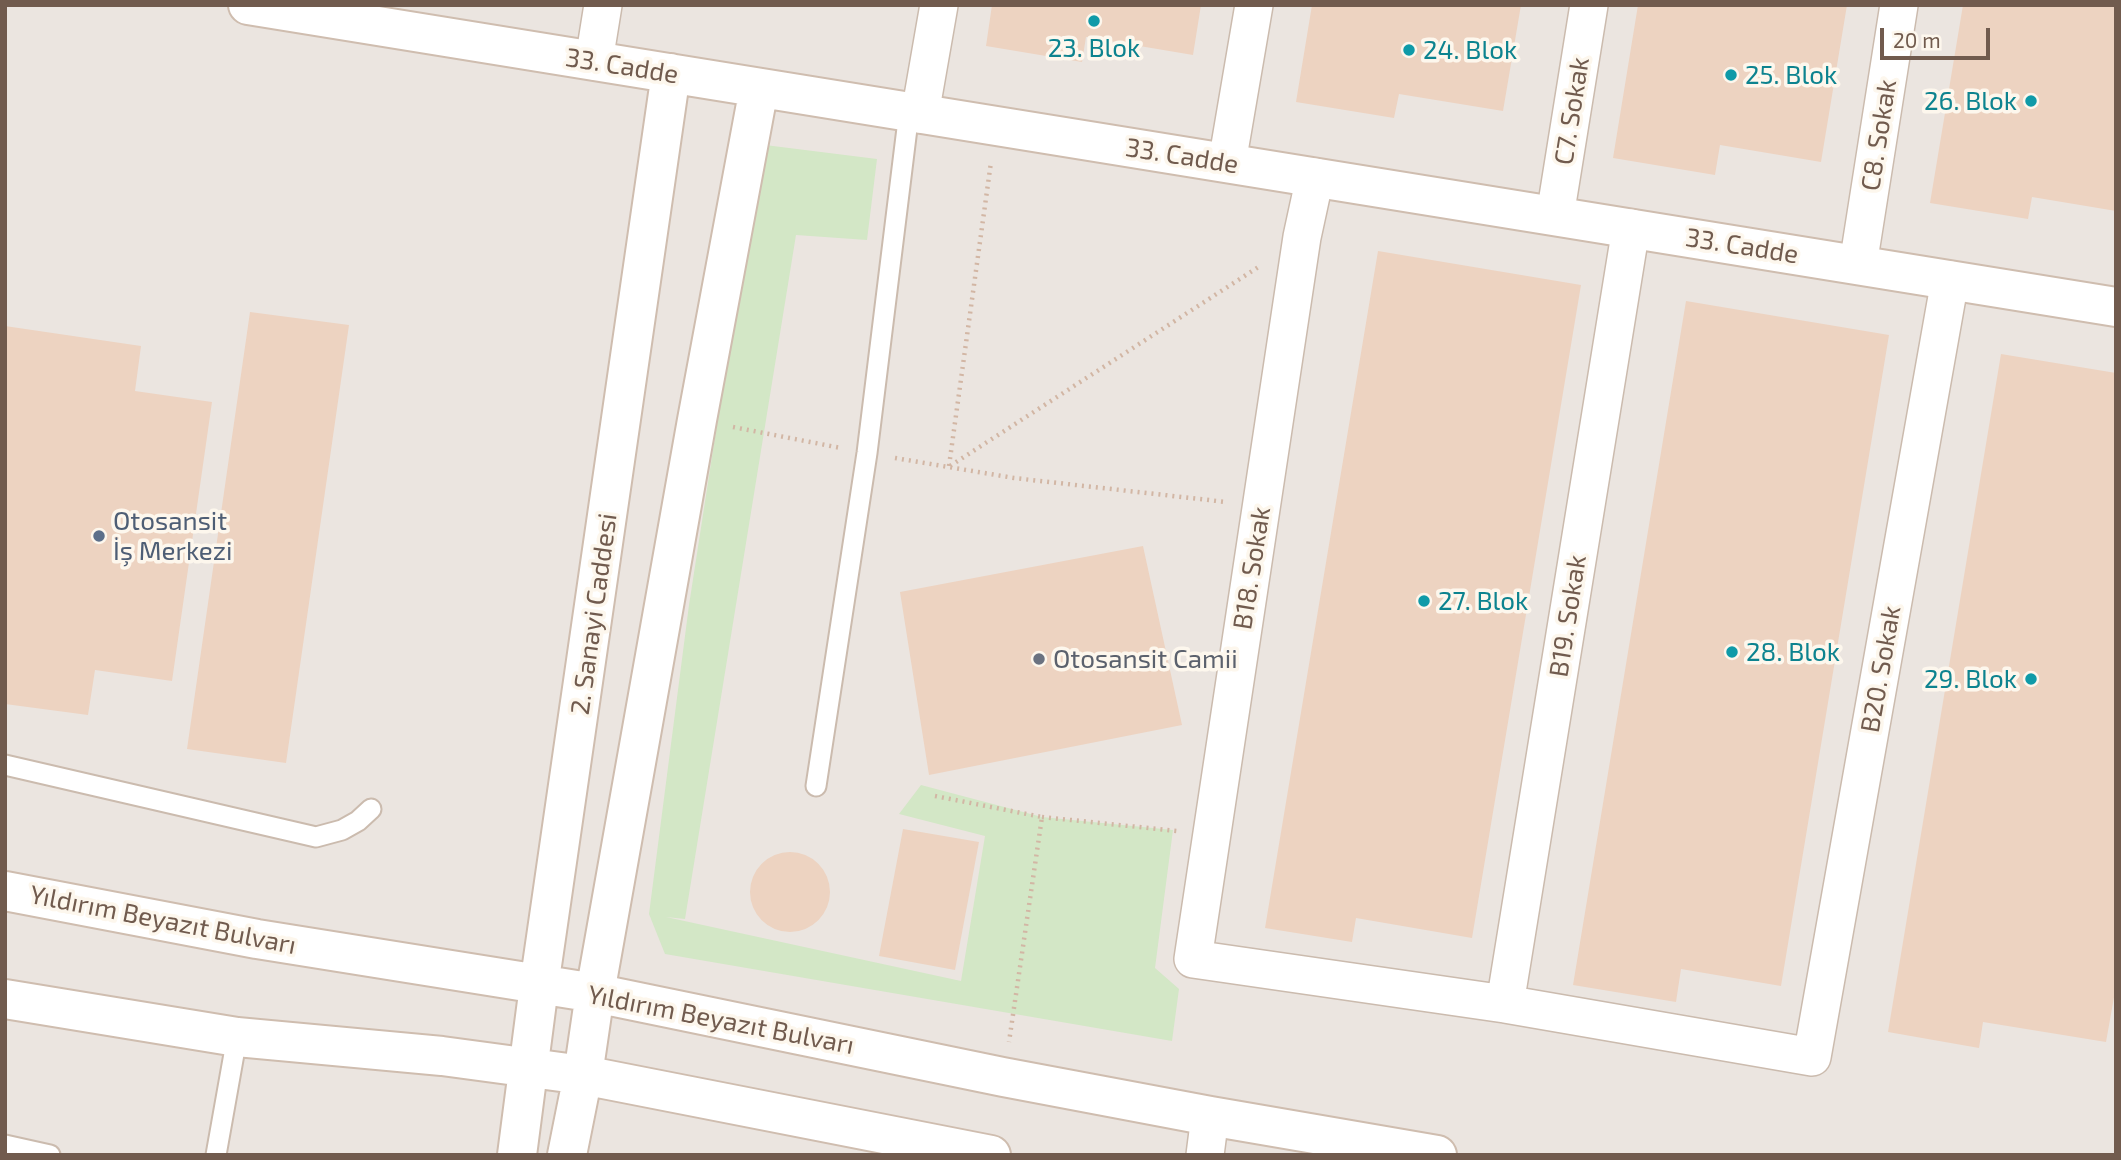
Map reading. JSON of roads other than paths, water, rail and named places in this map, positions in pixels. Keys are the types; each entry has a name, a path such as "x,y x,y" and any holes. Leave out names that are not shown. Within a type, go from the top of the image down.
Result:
{"main road":[{"name":"33. Cadde","path":"253,6 2116,307"},
{"name":"2. Sanayi Caddesi","path":"517,1155 671,74"},
{"path":"567,1155 697,420 759,88"},
{"name":"Yıldırım Beyazıt Bulvarı","path":"5,891 257,939 595,993 1003,1077 1437,1155"},
{"path":"5,999 237,1037 442,1056 583,1075 991,1155"}],"street":[{"path":"593,61 603,5"},
{"path":"915,113 939,5"},
{"path":"1227,163 1254,5"},
{"name":"C7. Sokak","path":"1555,216 1590,5"},
{"name":"C8. Sokak","path":"1858,265 1899,5"},
{"name":"B18. Sokak","path":"1315,177 1302,237 1193,959 1505,1004"},
{"name":"B19. Sokak","path":"1505,1004 1631,228"},
{"name":"B20. Sokak","path":"1505,1004 1812,1057 1950,280"},
{"path":"1205,1155 1210,1116"}],"lane":[{"path":"816,786 915,113"},
{"path":"5,765 316,837 342,830 371,809"},
{"path":"216,1155 237,1037"},
{"path":"5,1145 50,1155"}],"place":[{"name":"23. Blok","path":"1094,21"},
{"name":"24. Blok","path":"1409,50"},
{"name":"25. Blok","path":"1731,75"},
{"name":"26. Blok","path":"2031,101"},
{"name":"Otosansit İş Merkezi","path":"99,536"},
{"name":"27. Blok","path":"1424,601"},
{"name":"28. Blok","path":"1732,652"},
{"name":"Otosansit Camii","path":"1039,659"},
{"name":"29. Blok","path":"2031,679"}]}
